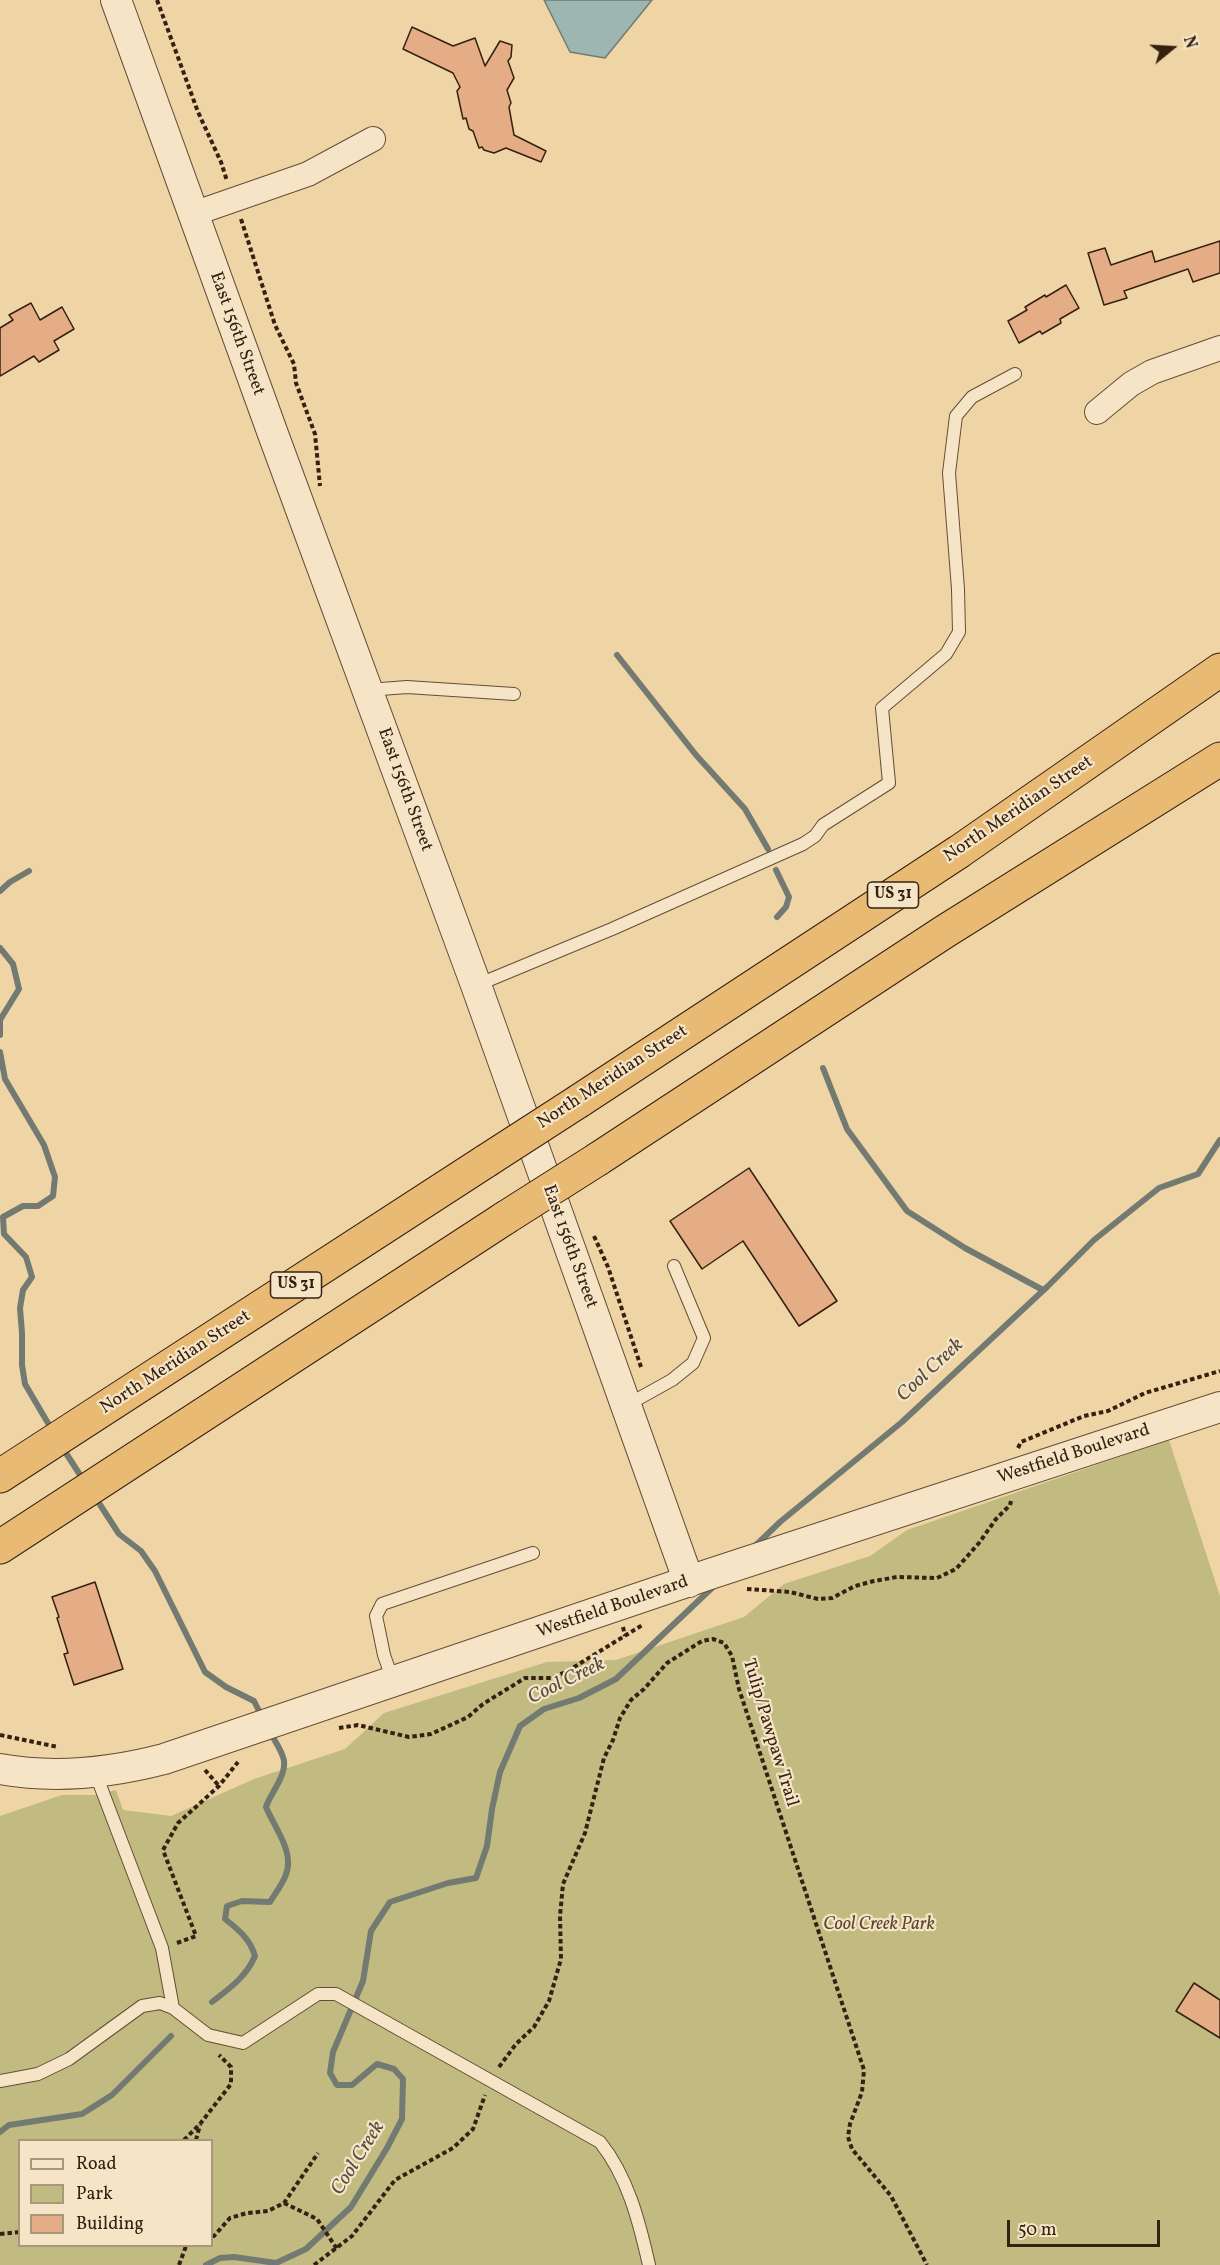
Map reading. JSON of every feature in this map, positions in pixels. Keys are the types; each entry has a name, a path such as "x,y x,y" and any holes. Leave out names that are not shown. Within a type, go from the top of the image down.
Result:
{"highway":[{"name":"North Meridian Street","path":"10,1470 960,851 1214,674"},
{"path":"0,1547 944,932 1220,759"}],"street":[{"name":"East 156th Street","path":"116,0 476,986 626,1406 700,1578"},
{"path":"193,214 308,174 373,139"},
{"path":"1097,412 1131,384 1152,372 1220,348"},
{"name":"Westfield Boulevard","path":"0,1769 58,1775 95,1772 164,1759 700,1578 1220,1407"}],"lane":[{"path":"476,986 612,929 803,844 815,836 823,825 889,783 882,708 946,654 959,632 949,473 956,416 972,397 1015,374"},
{"path":"367,690 407,687 514,694"},
{"path":"626,1406 672,1380 693,1364 704,1338 674,1266"},
{"path":"393,1682 384,1655 376,1616 382,1604 533,1553"},
{"path":"95,1772 162,1948 173,2008"},
{"path":"0,2081 38,2074 69,2059 142,2006 160,2003 173,2008 207,2035 243,2043 318,1994 336,1994 600,2142 614,2159 628,2189 641,2229 649,2265"}],"path":[{"path":"157,0 198,112 221,162 275,325 294,364 296,383 315,434 320,490"},
{"path":"330,1729 358,1725 409,1737 431,1734 468,1716 525,1678 551,1678 566,1672 625,1636"},
{"name":"Tulip/Pawpaw Trail","path":"314,2265 352,2236 395,2180 453,2148 473,2129 490,2081 516,2044 534,2027 549,2001 561,1959 560,1916 563,1884 585,1833 604,1758 620,1718 631,1700 667,1663 702,1641 713,1639 724,1643 732,1656 739,1689 864,2070 862,2092 850,2124 848,2137 852,2149 891,2196 927,2265"},
{"path":"0,1735 66,1748"},
{"path":"162,1948 196,1936 163,1850 178,1823 219,1786 235,1764 241,1760"},
{"path":"202,1766 219,1786"},
{"path":"184,2139 200,2124 231,2084 231,2067 222,2057 212,2053"},
{"path":"196,2139 200,2124"},
{"path":"213,2236 230,2218 247,2213 268,2211 285,2203 318,2153"},
{"path":"285,2203 317,2219 337,2249"},
{"path":"0,2234 18,2232"},
{"path":"179,2265 186,2247"}],"green space":[{"name":"Cool Creek Park","path":"1169,1440 1220,1596 1220,2265 0,2265 0,1816 62,1795 96,1795 116,1790 123,1810 171,1816 254,1779 345,1749 384,1713 547,1662 616,1660 744,1617 784,1584 870,1556 907,1530"}],"water":[{"path":"544,0 652,0 605,58 570,52"}],"building":[{"path":"412,27 453,46 475,38 485,66 500,41 512,45 511,57 508,61 514,78 507,90 511,103 509,107 514,135 546,151 541,162 506,148 494,153 482,147 479,148 466,118 463,119 457,91 460,87 453,73 403,49"},
{"path":"1220,241 1220,273 1193,282 1188,269 1124,291 1127,298 1104,305 1088,253 1105,248 1111,265 1152,251 1155,262"},
{"path":"1066,285 1079,308 1060,319 1061,323 1042,334 1040,331 1019,343 1008,321 1027,310 1025,307"},
{"path":"31,303 40,320 62,307 74,329 54,341 59,350 39,362 34,356 0,376 0,328 13,320 9,315"},
{"path":"749,1168 837,1301 799,1326 743,1241 702,1269 670,1221"},
{"path":"95,1582 123,1669 74,1685 64,1654 68,1653 52,1597"},
{"path":"1194,1983 1220,2000 1220,2038 1176,2011"}],"waterway":[{"path":"617,655 696,755 745,809 768,849"},
{"path":"776,870 789,897 786,907 777,917"},
{"path":"0,891 29,871"},
{"path":"0,948 13,964 19,989 0,1020 0,1035"},
{"path":"0,1052 5,1079 44,1145 55,1177 53,1196 38,1206 23,1206 3,1217 4,1234 26,1257 32,1277 23,1290 20,1308 25,1384 52,1430"},
{"path":"823,1068 847,1129 907,1211 965,1248 1043,1290"},
{"name":"Cool Creek","path":"754,1547 780,1522 902,1422 1094,1240 1159,1188 1198,1174 1220,1140"},
{"path":"62,1447 84,1481"},
{"path":"95,1497 119,1534 141,1551 155,1571 205,1672 226,1687 254,1701 262,1717"},
{"name":"Cool Creek","path":"206,2265 220,2258 234,2257 276,2263 306,2249 351,2207 402,2119 403,2079 394,2069 377,2064 352,2085 337,2085 330,2073 333,2052 363,1981 371,1931 390,1902 448,1883 476,1878 487,1846 500,1772 520,1726 544,1709 579,1698 616,1679 714,1586"},
{"path":"212,2002 242,1976 255,1956 247,1940 225,1919 227,1906 242,1901 270,1902 288,1868 283,1841 266,1807 284,1769 283,1757 269,1731"},
{"path":"0,2132 9,2125 82,2114 112,2095 171,2036"}]}
